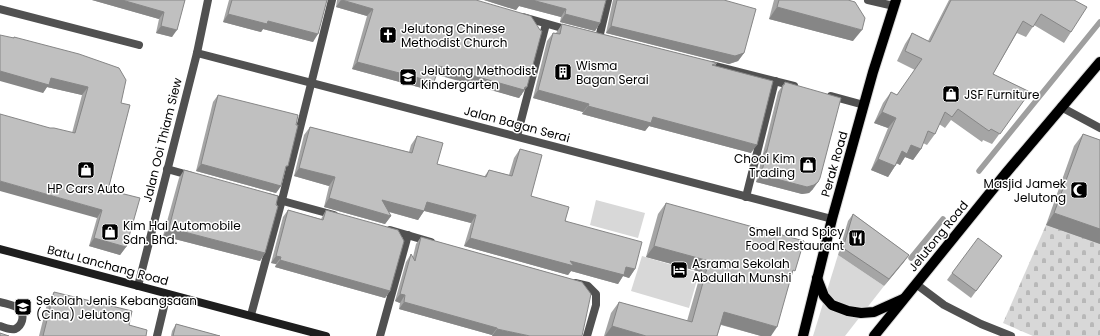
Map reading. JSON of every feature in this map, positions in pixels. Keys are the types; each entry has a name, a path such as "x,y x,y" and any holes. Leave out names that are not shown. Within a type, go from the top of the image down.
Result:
{"main road":[{"name":"Perak Road","path":"803,336 832,219 895,3"},
{"name":"Jelutong Road","path":"874,336 1006,173 1100,62"},
{"name":"Batu Lanchang Road","path":"0,249 326,336"},
{"path":"817,278 824,296 832,306 848,311 861,313 874,312 905,298"}],"street":[{"name":"Jalan Ooi Thiam Siew","path":"138,286 197,52 208,0"},
{"path":"251,315 282,200 332,0"},
{"path":"599,38 608,0"},
{"path":"868,0 895,3"},
{"path":"0,9 139,46"},
{"path":"516,15 576,32"},
{"path":"517,136 546,24"},
{"name":"Jalan Bagan Serai","path":"197,52 832,219"},
{"path":"706,64 804,89"},
{"path":"746,197 775,81"},
{"path":"827,95 864,105"},
{"path":"1061,107 1100,128"},
{"path":"167,169 198,177"},
{"path":"259,194 342,217"},
{"path":"379,227 438,244"},
{"path":"380,336 408,236"},
{"path":"565,280 588,286 596,294 596,305 587,336"},
{"path":"916,284 944,305 981,324 1011,336"},
{"path":"157,336 167,294"},
{"path":"0,302 15,307 20,310 22,314 22,321 19,326 14,329 8,329 0,326"}],"green space":[{"path":"596,200 645,213 638,238 590,225"},
{"path":"1046,225 1100,244 1100,336 1033,336 1003,323"},
{"path":"838,255 884,286 845,336 813,336"},
{"path":"642,256 699,273 689,308 631,291"}],"building":[{"path":"122,0 185,0 177,30 161,26 164,12"},
{"path":"232,0 327,0 318,34 268,21 267,24 228,14"},
{"path":"342,0 476,0 531,16 542,31 527,87 525,87 524,90 439,66 434,82 357,62 373,9"},
{"path":"532,0 606,0 600,23 565,14 566,9"},
{"path":"617,0 724,0 756,9 744,53 735,56 611,26"},
{"path":"779,0 848,0 855,2 865,18 862,30 777,7"},
{"path":"951,0 1074,0 1087,7 1071,32 1041,14 1033,27 1023,21 993,74 1030,92 1000,134 991,129 989,131 958,109 952,117 945,112 935,134 928,131 921,149 911,145 907,154 902,151 895,166 878,159 896,118 882,112 891,92 897,95 922,59 905,51 912,33 930,42"},
{"path":"562,24 717,63 712,65 773,81 757,145 653,117 651,123 588,106 589,104 538,90 553,33 560,34"},
{"path":"0,35 14,37 79,54 119,68 126,80 121,103 130,105 108,190 140,198 126,247 94,238 102,210 0,181 0,114 50,128 75,133 88,87 51,78 49,85 0,71"},
{"path":"785,82 841,98 820,178 814,185 807,187 761,175"},
{"path":"218,95 298,115 296,125 298,125 288,166 286,166 281,186 201,164"},
{"path":"310,127 412,153 417,136 443,143 437,164 486,177 489,170 512,176 520,149 542,155 531,196 569,207 565,221 642,242 635,269 626,267 624,275 570,261 574,266 470,238 476,215 427,202 424,211 382,200 391,216 329,198 335,177 299,168"},
{"name":"Masjid Jamek Jelutong","path":"1083,134 1100,140 1100,229 1054,213"},
{"path":"184,170 278,196 276,205 278,206 265,253 169,228"},
{"path":"666,203 804,241 795,271 793,270 777,327 724,312 717,336 646,336 612,326 619,302 692,322 709,261 654,246"},
{"path":"288,210 323,220 326,210 398,230 404,241 390,291 280,260 281,257 276,256"},
{"name":"Smell and Spicy Food Restaurant","path":"853,214 909,255 889,279 843,248"},
{"path":"421,237 582,282 591,294 582,336 530,336 497,329 404,302 405,295 400,294 411,254 415,261"},
{"path":"978,238 1002,256 976,291 952,273"},
{"path":"54,292 132,311 129,325 147,330 146,336 43,336"},
{"path":"176,324 220,336 173,336"},
{"path":"0,333 9,336 0,336"}],"waterway":[{"path":"979,171 1100,22"},
{"path":"911,258 943,219"}],"place":[{"name":"Jelutong Chinese Methodist Church","path":"388,35"},
{"name":"Wisma Bagan Serai","path":"563,72"},
{"name":"Jelutong Methodist Kindergarten","path":"408,77"},
{"name":"JSF Furniture","path":"951,94"},
{"name":"Chooi Kim Trading","path":"808,165"},
{"name":"HP Cars Auto","path":"86,170"},
{"name":"Masjid Jamek Jelutong","path":"1079,190"},
{"name":"Kim Hai Automobile Sdn. Bhd.","path":"110,232"},
{"name":"Smell and Spicy Food Restaurant","path":"857,238"},
{"name":"Asrama Sekolah Abdullah Munshi","path":"679,270"},
{"name":"Sekolah Jenis Kebangsaan (Cina) Jelutong","path":"23,307"}]}
